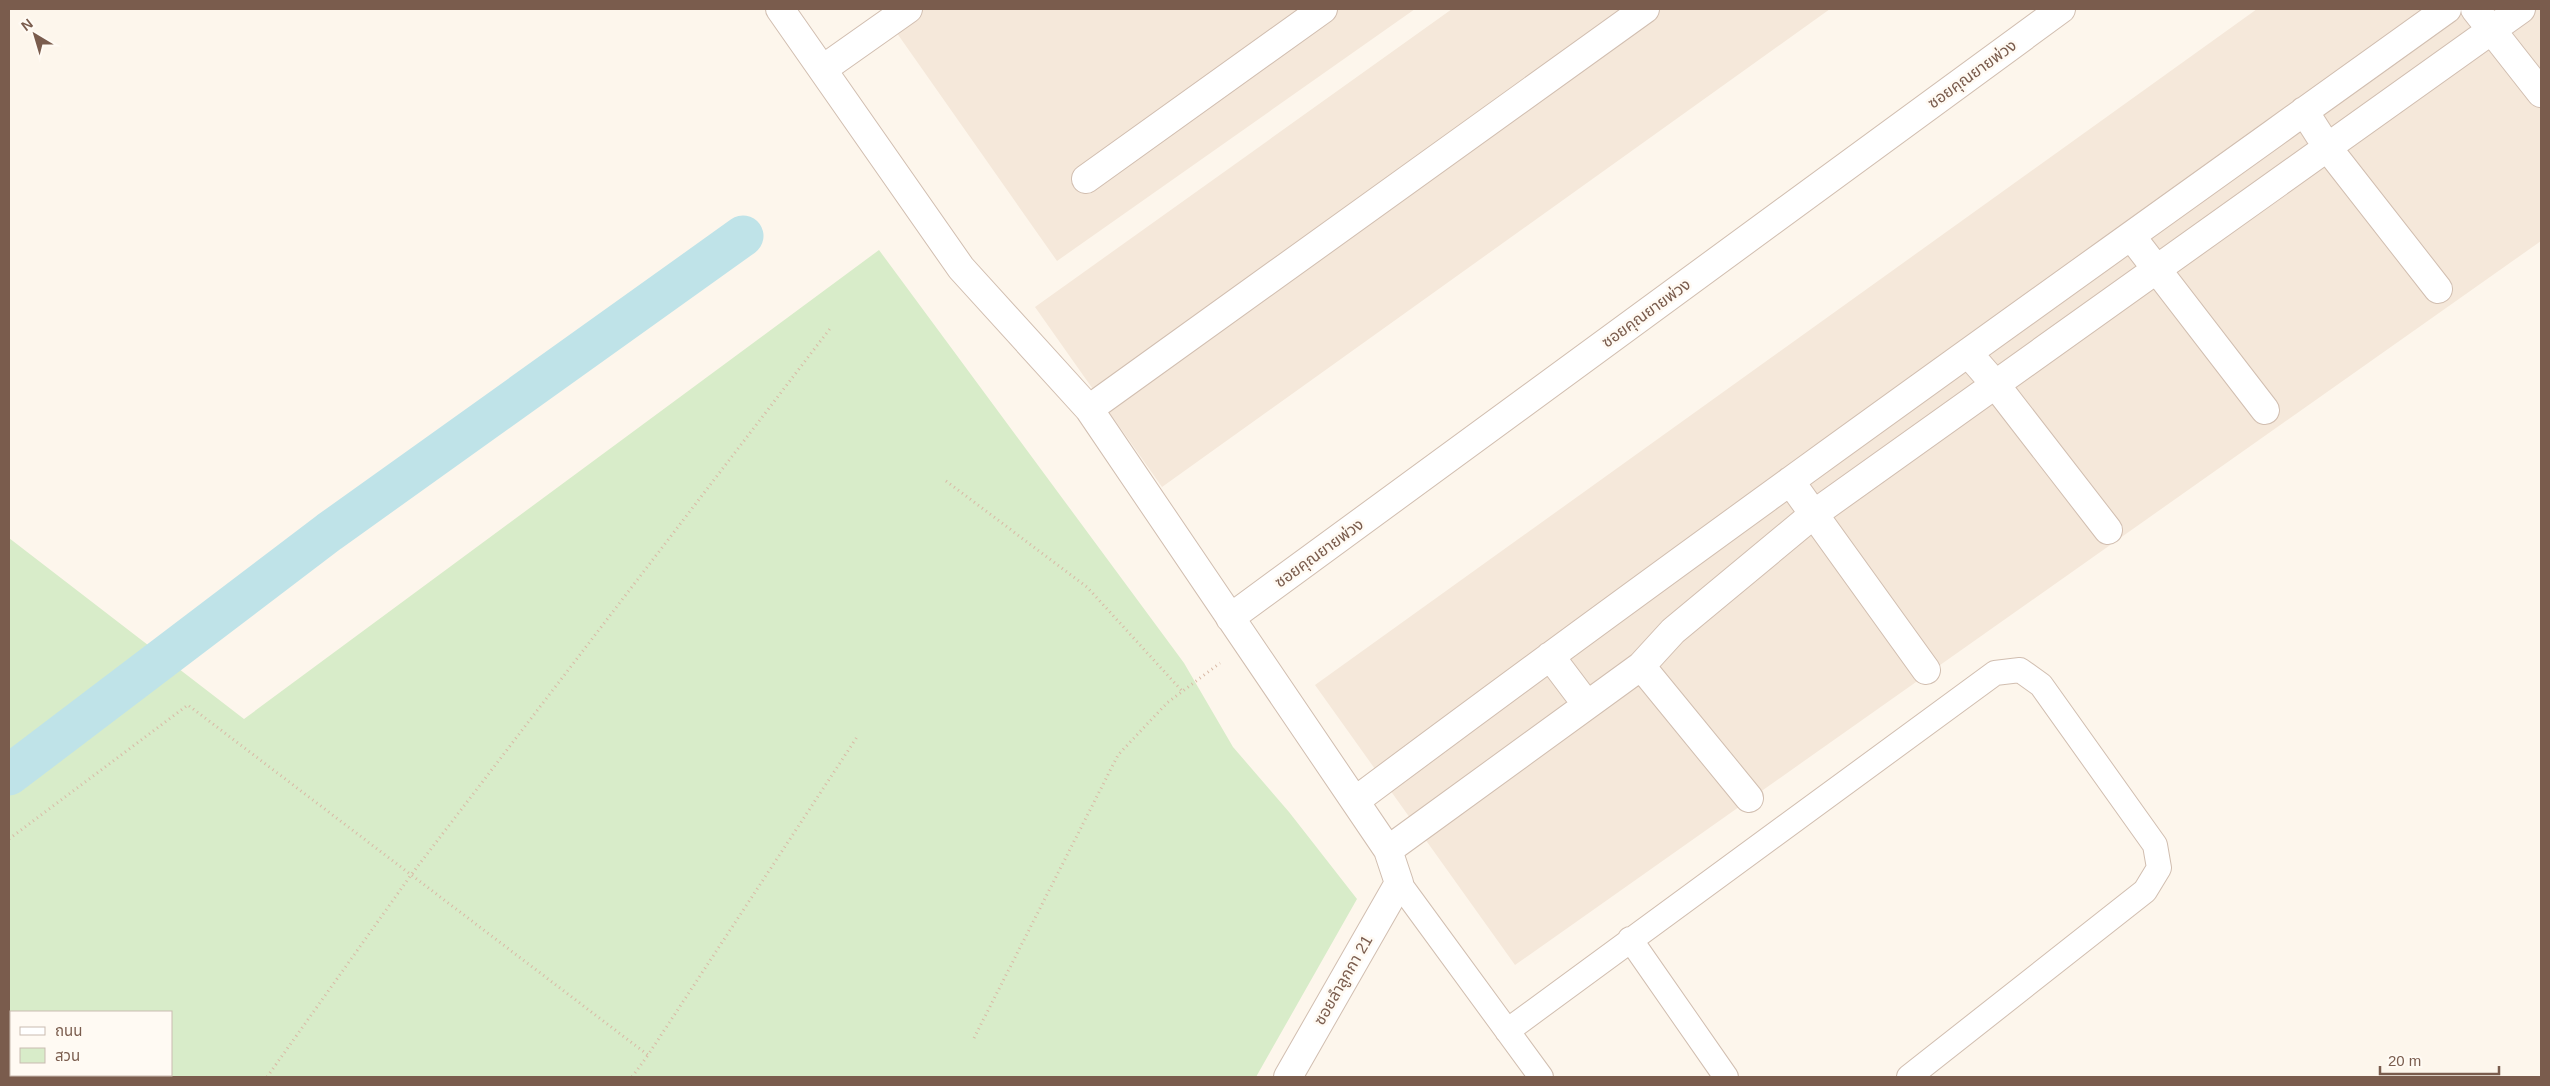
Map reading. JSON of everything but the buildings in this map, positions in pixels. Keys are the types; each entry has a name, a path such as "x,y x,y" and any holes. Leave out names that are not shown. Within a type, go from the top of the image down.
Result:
{"street":[{"path":"780,9 961,268 1089,409 1388,850 1398,883"},
{"path":"823,69 908,9"},
{"path":"1086,179 1323,9"},
{"path":"1089,409 1645,9"},
{"name":"ซอยคุณยายพ่วง","path":"1230,618 2061,9"},
{"path":"1355,801 1790,481 2447,9"},
{"path":"1388,850 1641,666 1673,632 1814,514 2327,147 2483,19 2521,9"},
{"path":"2483,19 2541,93"},
{"path":"2304,111 2327,147 2438,288"},
{"path":"2131,236 2158,268 2265,410"},
{"path":"1968,353 1995,384 2108,530"},
{"path":"1790,481 1926,670"},
{"path":"1550,656 1587,705"},
{"path":"1641,666 1749,798"},
{"name":"ซอยลำลูกกา 21","path":"1288,1077 1398,883"}],"lane":[{"path":"1507,1031 1995,673 2020,670 2041,685 2155,844 2159,868 2145,891 1909,1077"},
{"path":"1398,883 1542,1077"},
{"path":"1630,939 1726,1077"}],"path":[{"path":"267,1077 411,875 832,326"},
{"path":"946,481 1086,587 1183,692"},
{"path":"974,1038 1118,754 1167,703 1246,643"},
{"path":"9,838 188,705 648,1054"},
{"path":"632,1077 857,737"}],"shaded area":[{"path":"880,9 1415,9 1057,261"},
{"path":"1452,9 1830,9 1162,487 1035,307"},
{"path":"2257,9 2541,9 2541,241 1515,965 1315,685"}],"green space":[{"path":"879,250 1184,663 1233,747 1289,812 1357,899 1256,1077 9,1077 9,538 244,719"}],"waterway":[{"path":"9,775 329,532 743,236"}]}
